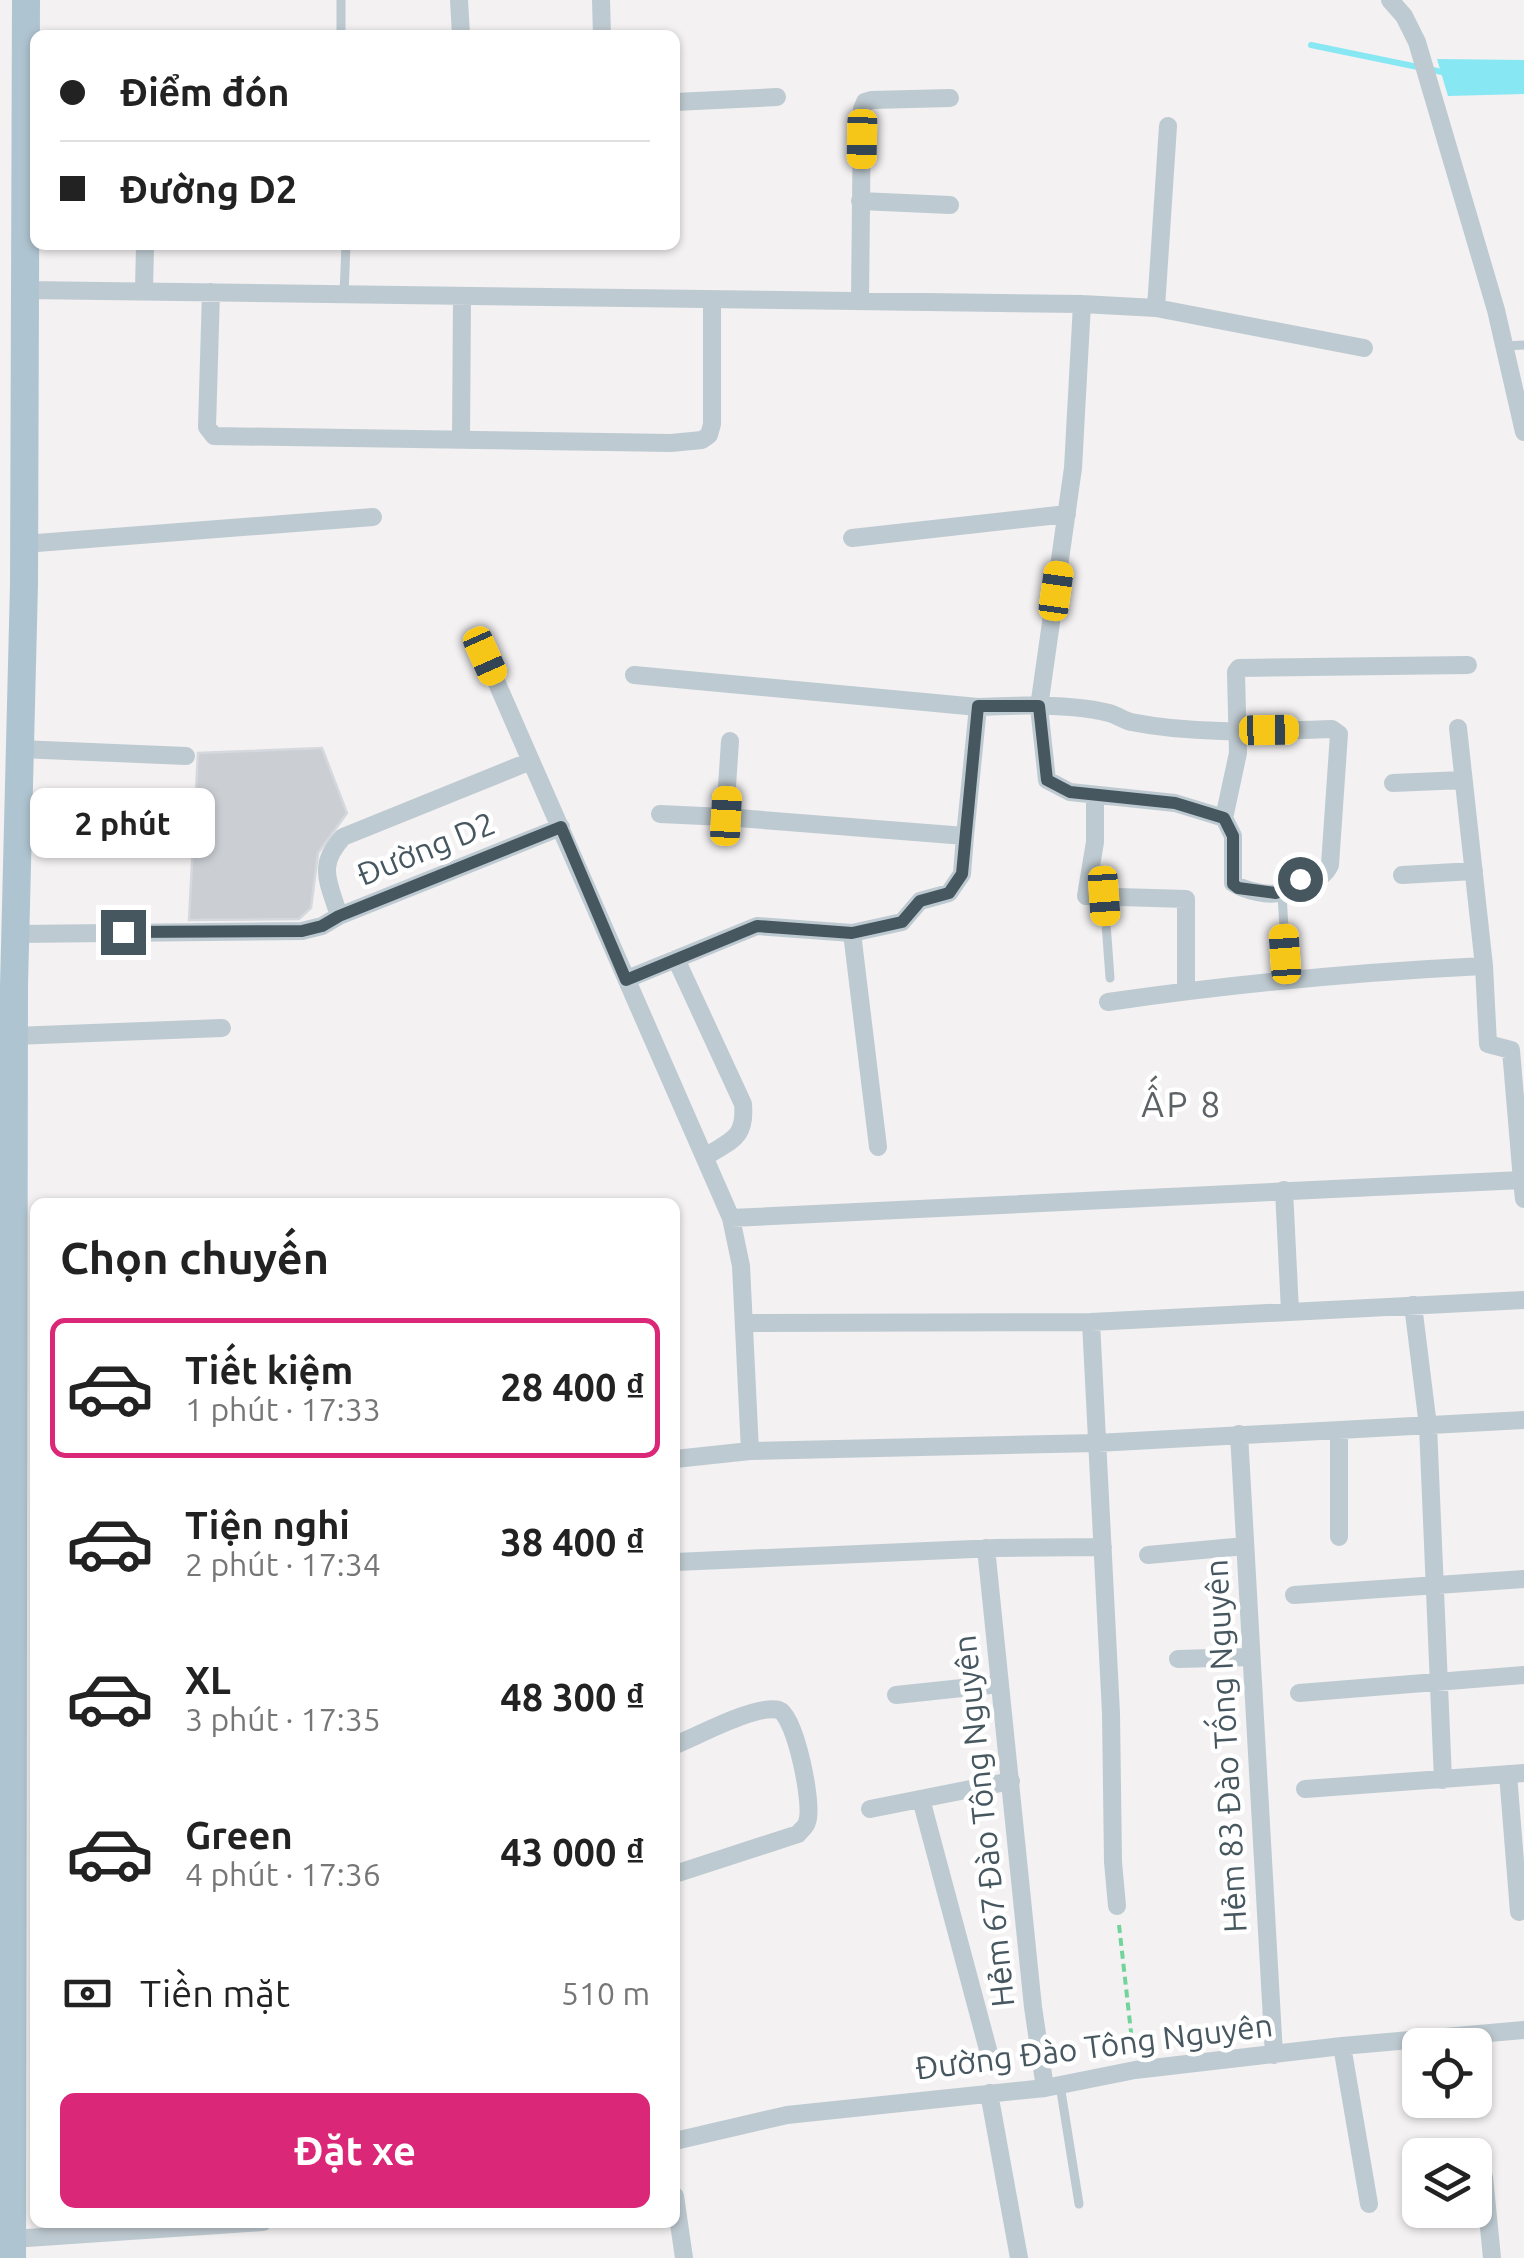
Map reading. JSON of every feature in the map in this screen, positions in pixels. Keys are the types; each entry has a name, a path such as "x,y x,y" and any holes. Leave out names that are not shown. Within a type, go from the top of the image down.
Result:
{"main road":[{"path":"8,2246 23,1960 23,1656 6,1317 24,544 26,0"}],"street":[{"path":"460,0 461,30"},
{"path":"601,0 602,30"},
{"path":"1390,0 1404,16 1416,42 1504,346 1524,432"},
{"path":"680,102 776,97"},
{"path":"860,302 865,102 950,98"},
{"path":"1156,308 1168,126"},
{"path":"860,201 950,205"},
{"path":"144,291 145,250"},
{"path":"25,290 1082,304 1156,308 1364,348"},
{"path":"212,292 207,427 214,436 671,443 702,440 709,435 712,424 712,302"},
{"path":"461,440 462,296"},
{"path":"1082,304 1073,468 1039,706 1047,780 1070,792 1175,803 1224,818"},
{"path":"852,538 1067,514"},
{"path":"24,544 373,517"},
{"path":"485,656 731,1218 741,1266 750,1451"},
{"path":"634,675 978,706 1039,706 1112,714 1127,722 1238,731 1332,729 1339,734 1330,865 1320,878 1300,879 1282,892 1235,886 1233,836 1224,818 1238,754 1238,731 1236,672 1244,666 1468,665"},
{"path":"626,980 757,926 852,933 902,922 920,901 949,893 962,874 978,706"},
{"path":"731,1218 1284,1190 1523,1190 1511,1050 1488,1044 1484,966 1458,728"},
{"path":"726,816 730,741"},
{"path":"20,749 186,756"},
{"path":"339,916 325,867 331,850 343,837 531,761"},
{"path":"1393,783 1464,780"},
{"path":"1095,795 1094,842 1086,896 1186,899 1186,990"},
{"path":"660,814 965,836"},
{"name":"Đường D2","path":"16,934 302,931 561,827"},
{"path":"1402,875 1474,871"},
{"path":"852,933 878,1147"},
{"path":"676,959 743,1104 744,1128 739,1135 705,1157"},
{"path":"1108,1002 1186,990 1484,966"},
{"path":"14,1036 222,1028"},
{"path":"1284,1190 1290,1311"},
{"path":"744,1323 1091,1322 1524,1300"},
{"path":"1413,1304 1428,1426 1443,1780"},
{"path":"1091,1322 1117,1906"},
{"path":"680,1458 750,1451 1097,1443 1524,1420"},
{"path":"1338,1537 1339,1432"},
{"name":"Hẻm 83 Đào Tống Nguyên","path":"1239,1434 1274,2055"},
{"path":"680,1562 1102,1546"},
{"path":"1148,1555 1245,1546"},
{"name":"Hẻm 67 Đào Tông Nguyên","path":"986,1548 1011,1781 1052,2087"},
{"path":"1294,1595 1524,1578"},
{"path":"1178,1659 1251,1656"},
{"path":"1299,1693 1524,1675"},
{"path":"896,1695 1000,1684"},
{"path":"680,1744 760,1710 780,1710 789,1716 794,1729 809,1804 808,1822 798,1834 680,1872"},
{"path":"1304,1789 1516,1774 1519,1912"},
{"path":"870,1809 1011,1781"},
{"path":"921,1799 990,2058"},
{"name":"Đường Đào Tông Nguyên","path":"680,2140 787,2116 1052,2087 1135,2070 1524,2030"},
{"path":"1342,2046 1369,2204"},
{"path":"989,2093 1019,2258"},
{"path":"8,2246 200,2228"},
{"path":"680,2228 684,2258"},
{"path":"1489,2228 1492,2258"}],"lane":[{"path":"340,0 340,30"},
{"path":"344,294 346,250"},
{"path":"1504,346 1524,345"},
{"path":"1282,892 1286,981"},
{"path":"1104,896 1110,978"},
{"path":"1052,2087 1079,2204"}],"path":[{"path":"1117,1906 1135,2070"}],"water":[{"path":"1437,59 1524,60 1524,94 1448,96"}],"building":[{"path":"322,748 347,813 318,853 311,908 299,919 189,920 198,753"}],"waterway":[{"path":"1311,45 1447,73"}],"district":[{"name":"ẤP 8","path":"1182,1105"}],"route":[{"path":"123,932 302,931 561,827 626,980 757,926 852,933 902,922 920,901 949,893 962,874 978,706 1039,706 1047,780 1070,792 1175,803 1224,818 1233,836 1233,884 1238,888 1276,893 1300,879"}]}
